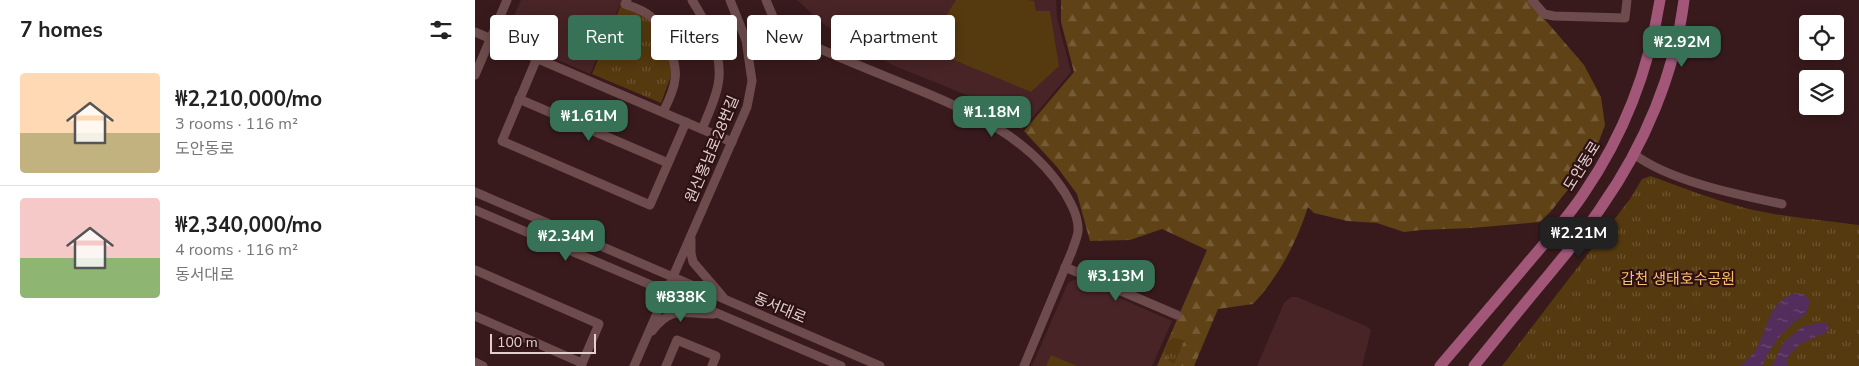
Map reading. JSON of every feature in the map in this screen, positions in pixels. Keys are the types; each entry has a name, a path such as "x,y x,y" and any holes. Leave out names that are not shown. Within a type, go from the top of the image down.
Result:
{"main road":[{"name":"도안동로","path":"1441,366 1556,230 1583,194 1605,159 1619,133 1636,92 1652,38 1660,0"},
{"path":"1474,366 1569,250 1602,206 1634,154 1647,128 1669,69 1684,0"}],"street":[{"path":"501,15 507,0"},
{"path":"693,0 711,34 720,70 718,85 702,129"},
{"name":"원신흥남로28번길","path":"729,0 747,40"},
{"path":"766,0 772,15"},
{"path":"1532,0 1544,14 1554,16 1625,18 1627,0"},
{"path":"626,2 649,15 659,25 675,66 676,78 663,112"},
{"path":"475,32 490,38"},
{"path":"475,75 490,40"},
{"path":"821,47 958,106 1010,135 1024,146 1049,172 1064,192 1075,213 1078,232 1025,366"},
{"path":"536,60 502,141 651,205 686,122"},
{"path":"542,60 732,142"},
{"name":"원신흥남로28번길","path":"634,366 747,108 752,81 749,60"},
{"path":"519,100 668,164"},
{"path":"1634,154 1653,167 1691,180 1751,198 1782,204"},
{"name":"동서대로","path":"475,192 880,366"},
{"name":"동서대로","path":"475,210 841,366"},
{"path":"690,236 693,262 724,299"},
{"path":"1065,267 1177,315"},
{"path":"475,270 599,324 581,364 475,316"},
{"path":"645,341 658,324 674,312 718,314"},
{"path":"666,366 677,340 716,356 712,366"},
{"path":"475,362 483,366"}],"shaded area":[{"path":"521,0 622,0 616,15 568,15 568,60 596,60 590,74 558,60 558,15 514,15"},
{"path":"797,0 1056,0 1057,18 1071,72 1022,130 979,100 884,60 955,60 955,15 831,15 831,29 821,22 821,15 814,15"},
{"path":"1076,279 1172,321 1152,366 1032,366 1068,283"},
{"path":"1291,297 1297,297 1366,326 1371,330 1362,366 1257,366 1284,303"}],"green space":[{"path":"956,0 1034,1 1036,11 1050,11 1059,66 1031,92 954,60 955,15 946,15"},
{"path":"1061,0 1528,0 1584,65 1601,97 1605,125 1596,149 1585,167 1552,210 1540,222 1404,232 1377,223 1347,221 1314,213 1308,207 1286,259 1271,282 1253,304 1218,309 1194,366 1157,366 1207,250 1162,229 1130,240 1090,241 1077,194 1057,167 1024,131 1074,72 1061,22"},
{"path":"621,5 643,15 651,23 651,60 670,60 672,66 671,76 661,103 592,74 598,60 641,60 641,15 617,15"},
{"name":"갑천 생태호수공원","path":"1651,176 1745,208 1787,216 1859,225 1859,366 1502,366 1630,199 1642,179"},
{"path":"1174,338 1185,340 1174,364 1169,361 1164,352 1169,341"},
{"path":"1051,355 1077,366 1046,366"}],"water":[{"path":"1795,293 1804,294 1810,301 1806,314 1780,337 1770,350 1762,366 1740,366 1756,349 1774,308 1786,297"},
{"path":"1826,322 1829,331 1800,344 1788,357 1788,366 1772,366 1783,343 1803,326"}]}
